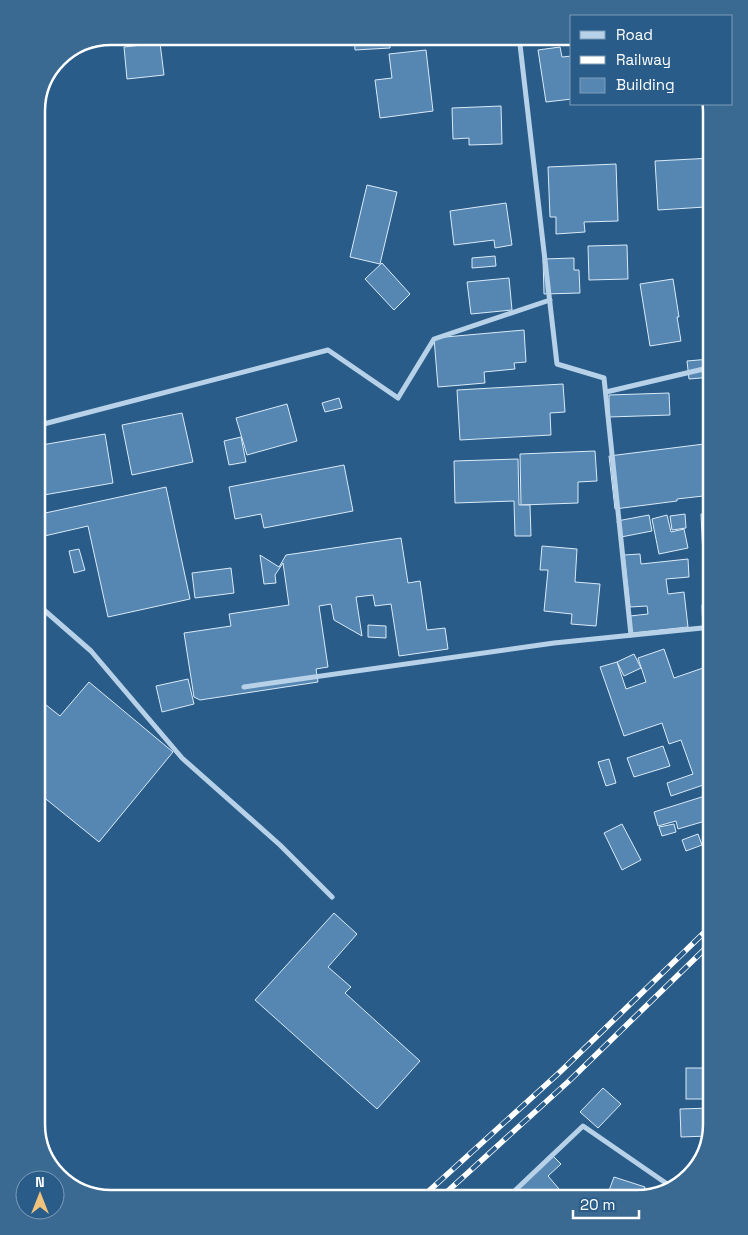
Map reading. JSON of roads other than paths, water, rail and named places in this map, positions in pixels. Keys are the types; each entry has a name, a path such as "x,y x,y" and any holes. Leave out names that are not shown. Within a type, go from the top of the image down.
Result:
{"street":[{"path":"521,45 557,364 604,378 631,635"},
{"path":"45,424 328,350 398,398 434,339 550,300"},
{"path":"606,392 703,369"},
{"path":"45,611 92,651 182,758 280,846 332,897"},
{"path":"244,687 554,643 703,628"},
{"path":"515,1190 583,1126 666,1183"}],"railway":[{"path":"430,1190 560,1072 703,934"},
{"path":"449,1190 569,1081 703,951"}]}
